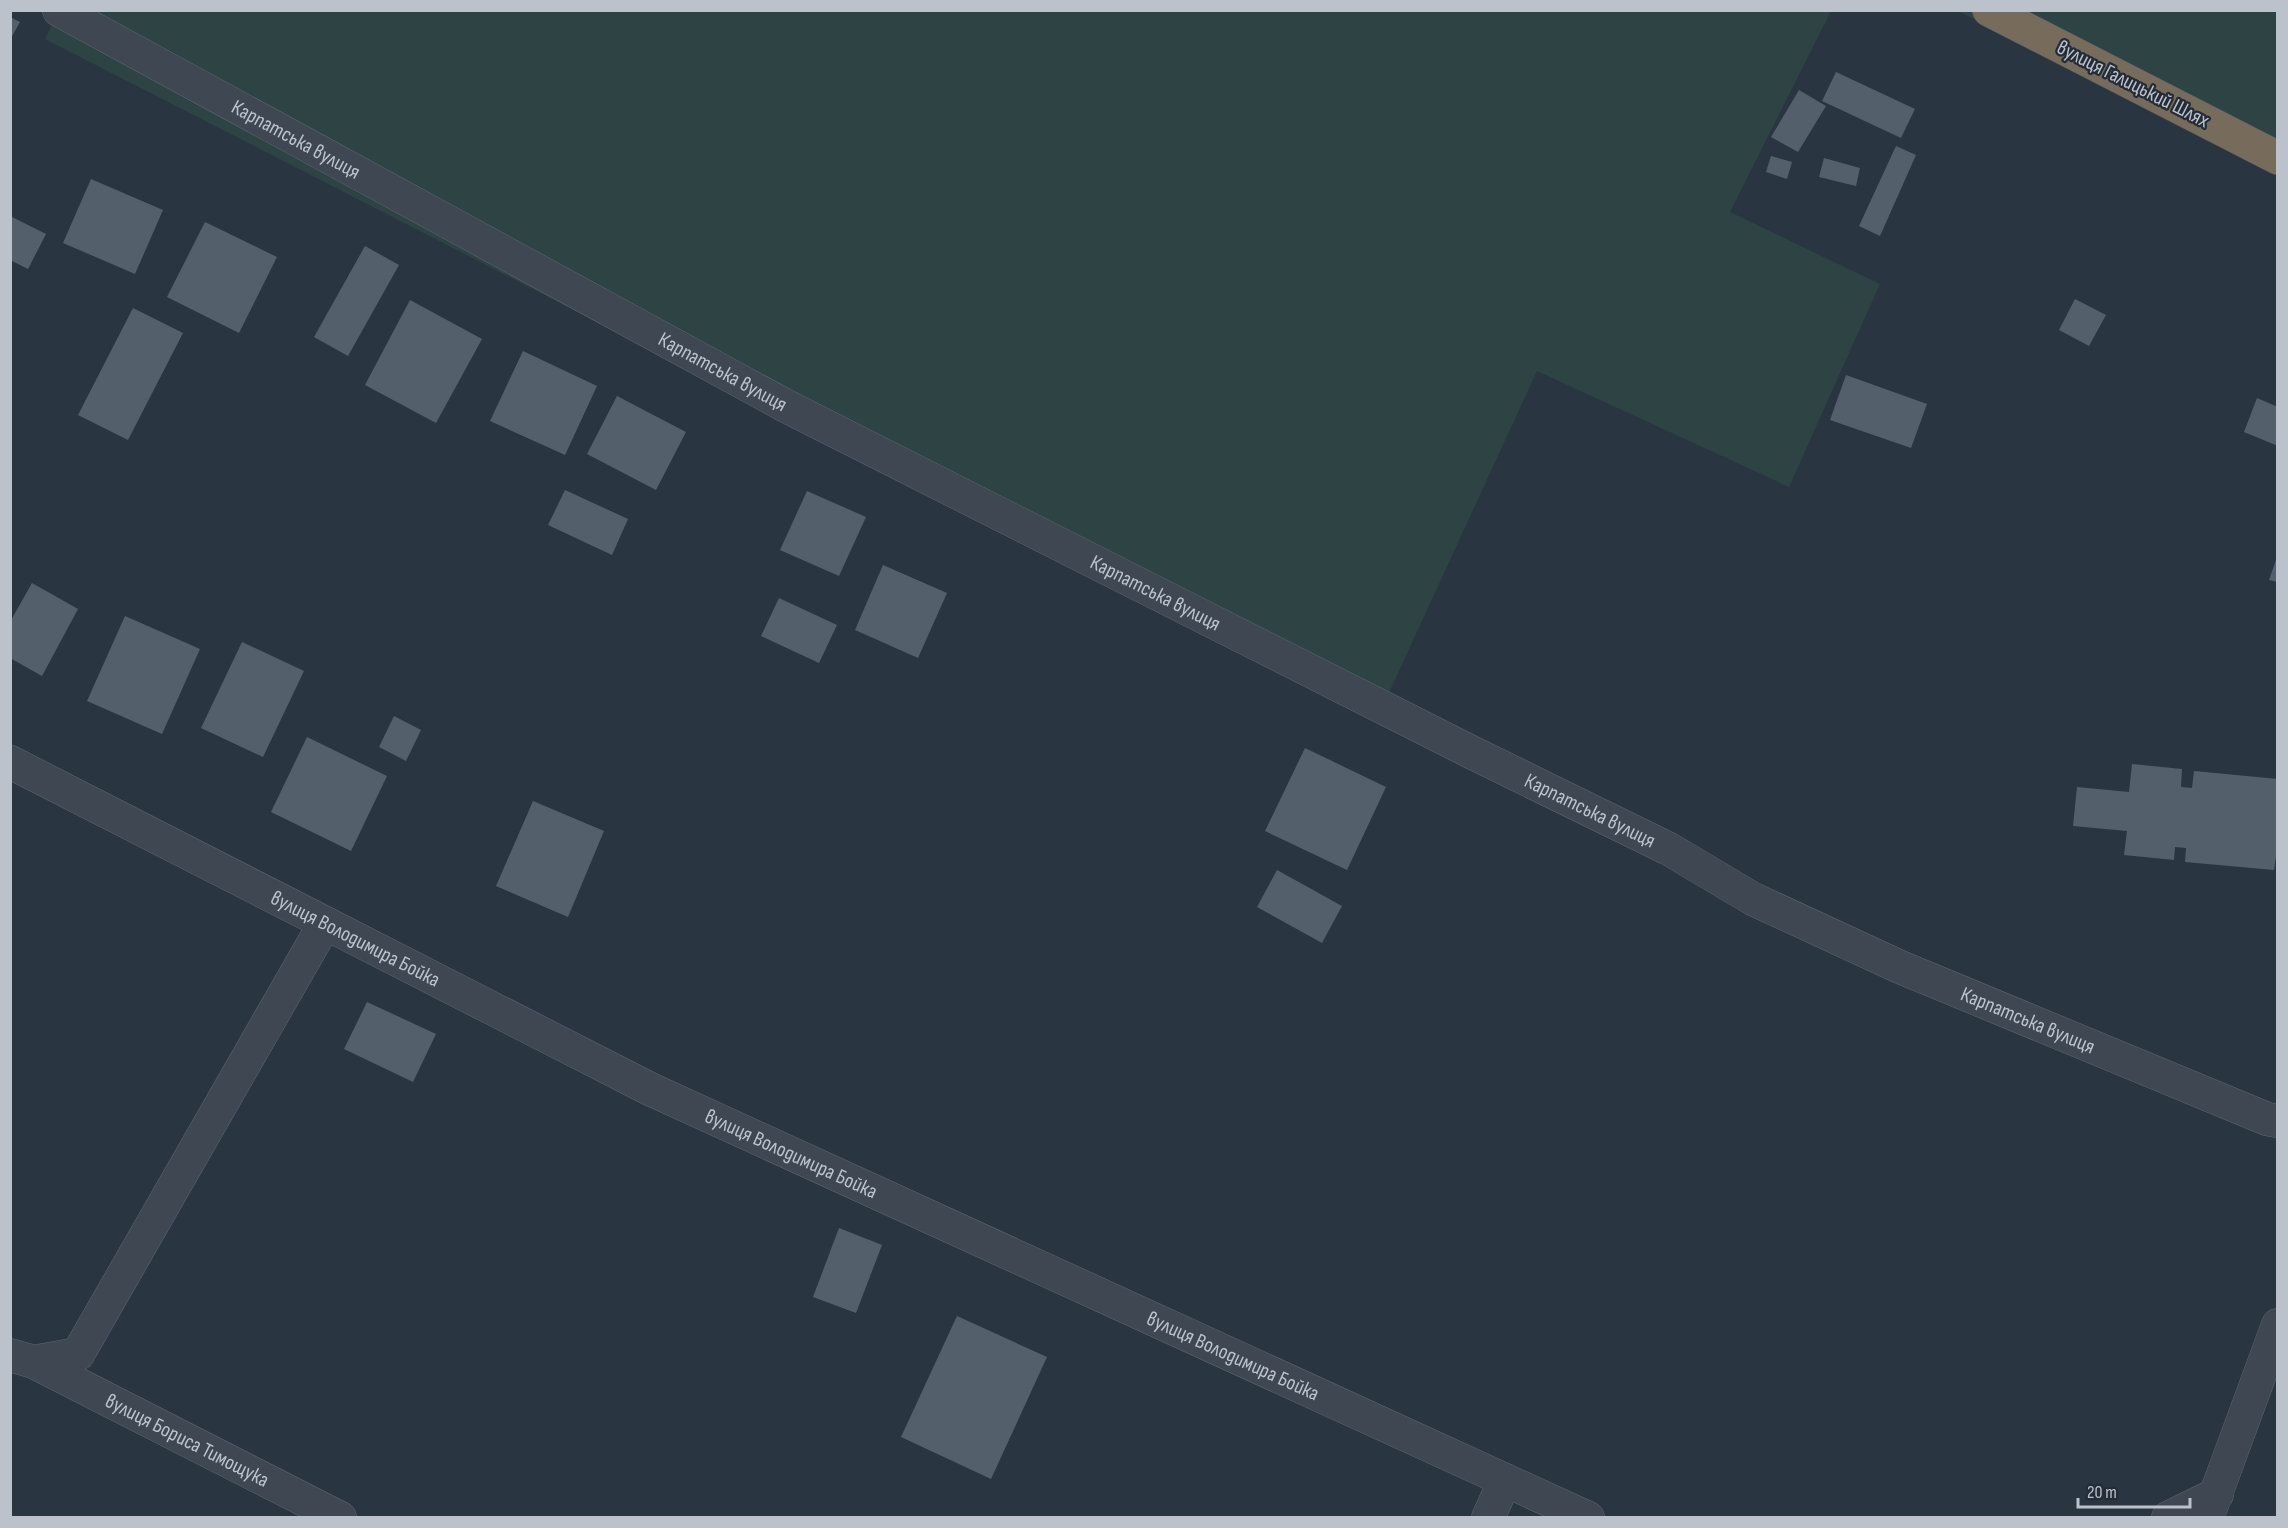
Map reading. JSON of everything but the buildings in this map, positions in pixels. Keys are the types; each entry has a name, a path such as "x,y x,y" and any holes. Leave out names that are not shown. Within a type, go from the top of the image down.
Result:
{"highway":[{"name":"вулиця Галицький Шлях","path":"1989,10 2277,158"}],"street":[{"name":"Карпатська вулиця","path":"59,10 786,406 1471,752 1669,849 1753,899 1911,971 2267,1119 2277,1121"},
{"name":"вулиця Володимира Бойка","path":"10,762 650,1089 1588,1518"},
{"path":"22,1359 78,1354 325,923"},
{"path":"2168,1518 2212,1506 2277,1325"},
{"name":"вулиця Бориса Тимощука","path":"22,1359 340,1518"},
{"path":"1488,1518 1505,1480"}],"green space":[{"path":"59,10 1831,11 1730,212 1880,284 1789,487 1537,371 1376,721 45,39"},
{"path":"1958,11 2277,11 2277,172"}]}
